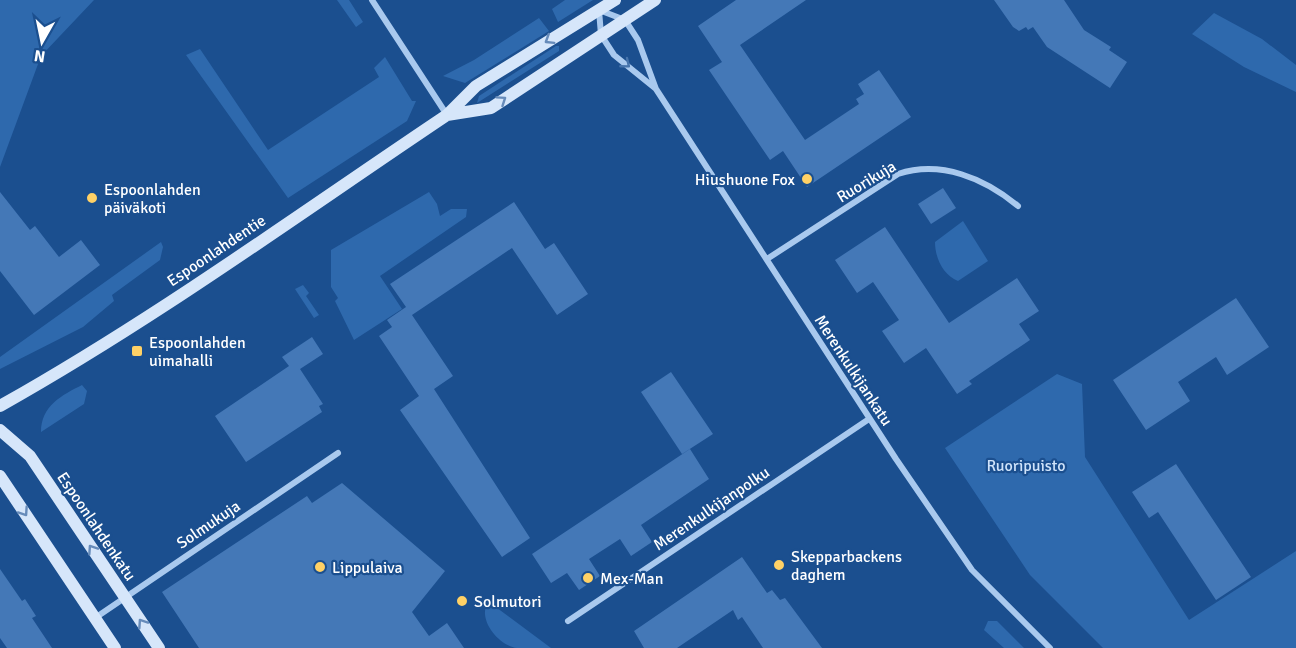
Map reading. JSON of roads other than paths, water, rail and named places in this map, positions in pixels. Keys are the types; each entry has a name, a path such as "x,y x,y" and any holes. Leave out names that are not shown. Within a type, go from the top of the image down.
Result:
{"main road":[{"name":"Espoonlahdentie","path":"0,406 79,362 447,115 476,86 615,0"},
{"name":"Espoonlahdentie","path":"447,115 491,108 655,0"},
{"name":"Espoonlahdenkatu","path":"0,430 30,456 159,648"},
{"path":"0,476 115,648"}],"street":[{"path":"372,0 447,115"},
{"path":"599,10 625,20"},
{"name":"Merenkulkijankatu","path":"599,10 602,35 614,55 656,89"},
{"name":"Merenkulkijankatu","path":"625,20 638,40 656,89 869,419 972,570 1050,648"},
{"name":"Ruorikuja","path":"767,259 898,174 912,170 950,170 972,178 1005,195 1018,206"},
{"name":"Merenkulkijanpolku","path":"568,621 869,419"},
{"name":"Solmukuja","path":"95,618 338,453"}],"place":[{"name":"Hiushuone Fox","path":"807,179"},
{"name":"Espoonlahden päiväkoti","path":"92,198"},
{"name":"Espoonlahden uimahalli","path":"137,351"},
{"name":"Skepparbackens daghem","path":"779,565"},
{"name":"Lippulaiva","path":"320,567"},
{"name":"Mex-Man","path":"588,578"},
{"name":"Solmutori","path":"462,601"}],"park label":[{"name":"Ruoripuisto","path":"1026,465"}]}
